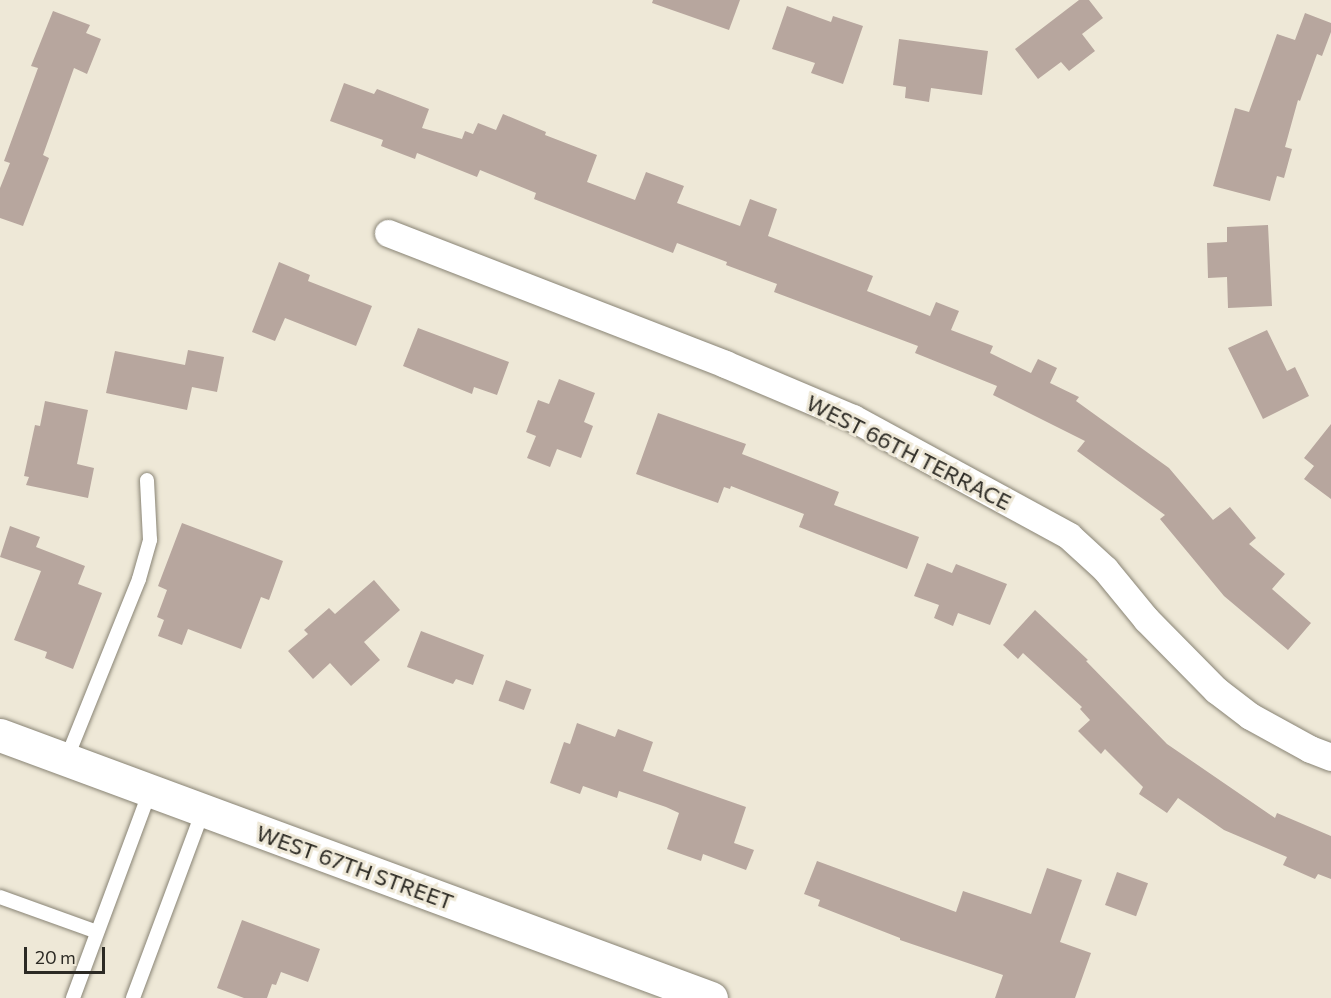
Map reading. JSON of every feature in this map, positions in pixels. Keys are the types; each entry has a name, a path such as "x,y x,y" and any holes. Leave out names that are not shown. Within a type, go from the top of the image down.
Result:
{"street":[{"name":"WEST 66TH TERRACE","path":"388,233 725,364 852,418 1070,536 1105,569 1184,660 1216,690 1250,716 1331,758"},
{"name":"WEST 67TH STREET","path":"0,735 711,998"}],"lane":[{"path":"66,760 139,579 150,540 147,480"},
{"path":"73,998 150,791"},
{"path":"133,998 203,811"},
{"path":"0,897 98,933"}],"building":[{"path":"653,0 740,0 729,30 652,3"},
{"path":"1079,0 1089,0 1103,18 1082,34 1095,51 1069,71 1061,62 1038,79 1015,49"},
{"path":"787,6 831,22 833,16 863,26 843,84 811,73 815,63 772,49"},
{"path":"53,11 90,25 86,33 101,39 87,74 74,68 43,155 49,158 23,226 0,218 0,188 10,163 4,161 38,68 31,66"},
{"path":"1305,13 1331,23 1331,32 1322,56 1317,54 1300,101 1298,100 1285,147 1292,149 1284,178 1277,176 1270,201 1213,186 1235,108 1249,112 1277,34 1295,40"},
{"path":"899,39 988,51 982,95 931,88 929,102 905,98 906,87 893,85"},
{"path":"344,83 374,94 377,89 429,109 422,128 462,139 465,131 473,134 478,123 496,130 503,114 546,132 545,135 597,155 587,182 635,200 646,172 684,186 677,203 740,226 750,199 777,209 768,236 873,276 867,291 930,316 936,302 959,311 951,330 993,346 990,353 1031,373 1038,359 1057,368 1050,383 1079,397 1076,401 1169,468 1213,520 1230,507 1256,538 1249,544 1285,574 1272,589 1311,623 1288,650 1224,596 1160,519 1165,515 1077,451 1085,441 993,395 997,386 915,353 918,346 774,292 777,284 726,265 727,262 677,243 673,253 534,199 536,193 480,170 477,177 417,153 415,159 381,146 383,140 330,121"},
{"path":"1268,225 1272,306 1228,308 1227,277 1208,278 1207,243 1227,242 1227,227"},
{"path":"279,262 310,275 308,281 372,306 356,346 285,318 275,341 252,332"},
{"path":"418,328 509,362 497,395 474,387 472,394 403,366"},
{"path":"1267,330 1287,371 1295,367 1309,396 1263,419 1228,348"},
{"path":"188,350 224,357 217,392 192,387 187,410 106,393 115,351 185,365"},
{"path":"559,379 595,393 584,422 593,426 581,458 557,449 550,467 527,458 536,436 526,432 538,400 549,404"},
{"path":"45,401 88,410 77,464 94,468 88,498 26,485 29,477 24,476 35,425 40,426"},
{"path":"658,413 746,444 742,454 839,492 834,505 919,537 907,569 799,527 804,514 731,486 730,489 724,487 718,503 636,474"},
{"path":"1331,424 1331,499 1304,479 1314,466 1304,458"},
{"path":"182,523 283,561 269,600 261,597 241,649 188,629 182,645 158,636 164,620 157,617 167,590 158,586"},
{"path":"10,526 40,537 36,547 85,566 78,584 102,593 73,669 45,658 47,652 14,640 41,571 0,557"},
{"path":"927,563 952,573 956,564 1007,584 990,625 958,613 953,626 934,618 939,605 914,596"},
{"path":"374,580 400,610 364,642 380,660 351,686 330,663 313,679 288,651 308,634 304,630 329,608 335,614"},
{"path":"1035,610 1088,660 1086,661 1167,744 1275,818 1277,813 1331,836 1331,879 1318,874 1315,879 1283,865 1287,857 1224,830 1178,798 1167,813 1139,794 1143,787 1105,749 1101,754 1078,731 1090,720 1080,709 1082,707 1023,653 1018,659 1003,645"},
{"path":"421,631 484,655 473,685 456,679 453,684 407,667"},
{"path":"506,680 531,689 524,710 498,701"},
{"path":"577,723 615,737 618,729 653,742 643,771 746,807 734,843 754,850 746,870 703,854 701,861 667,849 679,813 666,807 619,791 617,798 583,786 580,794 550,783 564,742 570,744"},
{"path":"817,861 956,912 963,891 1031,914 1047,868 1082,880 1060,942 1091,953 1075,998 995,998 1003,975 900,940 900,938 818,906 820,900 804,894"},
{"path":"1117,872 1148,883 1136,916 1105,905"},
{"path":"242,920 320,949 308,982 281,972 276,985 272,984 267,998 244,998 217,988"}]}
